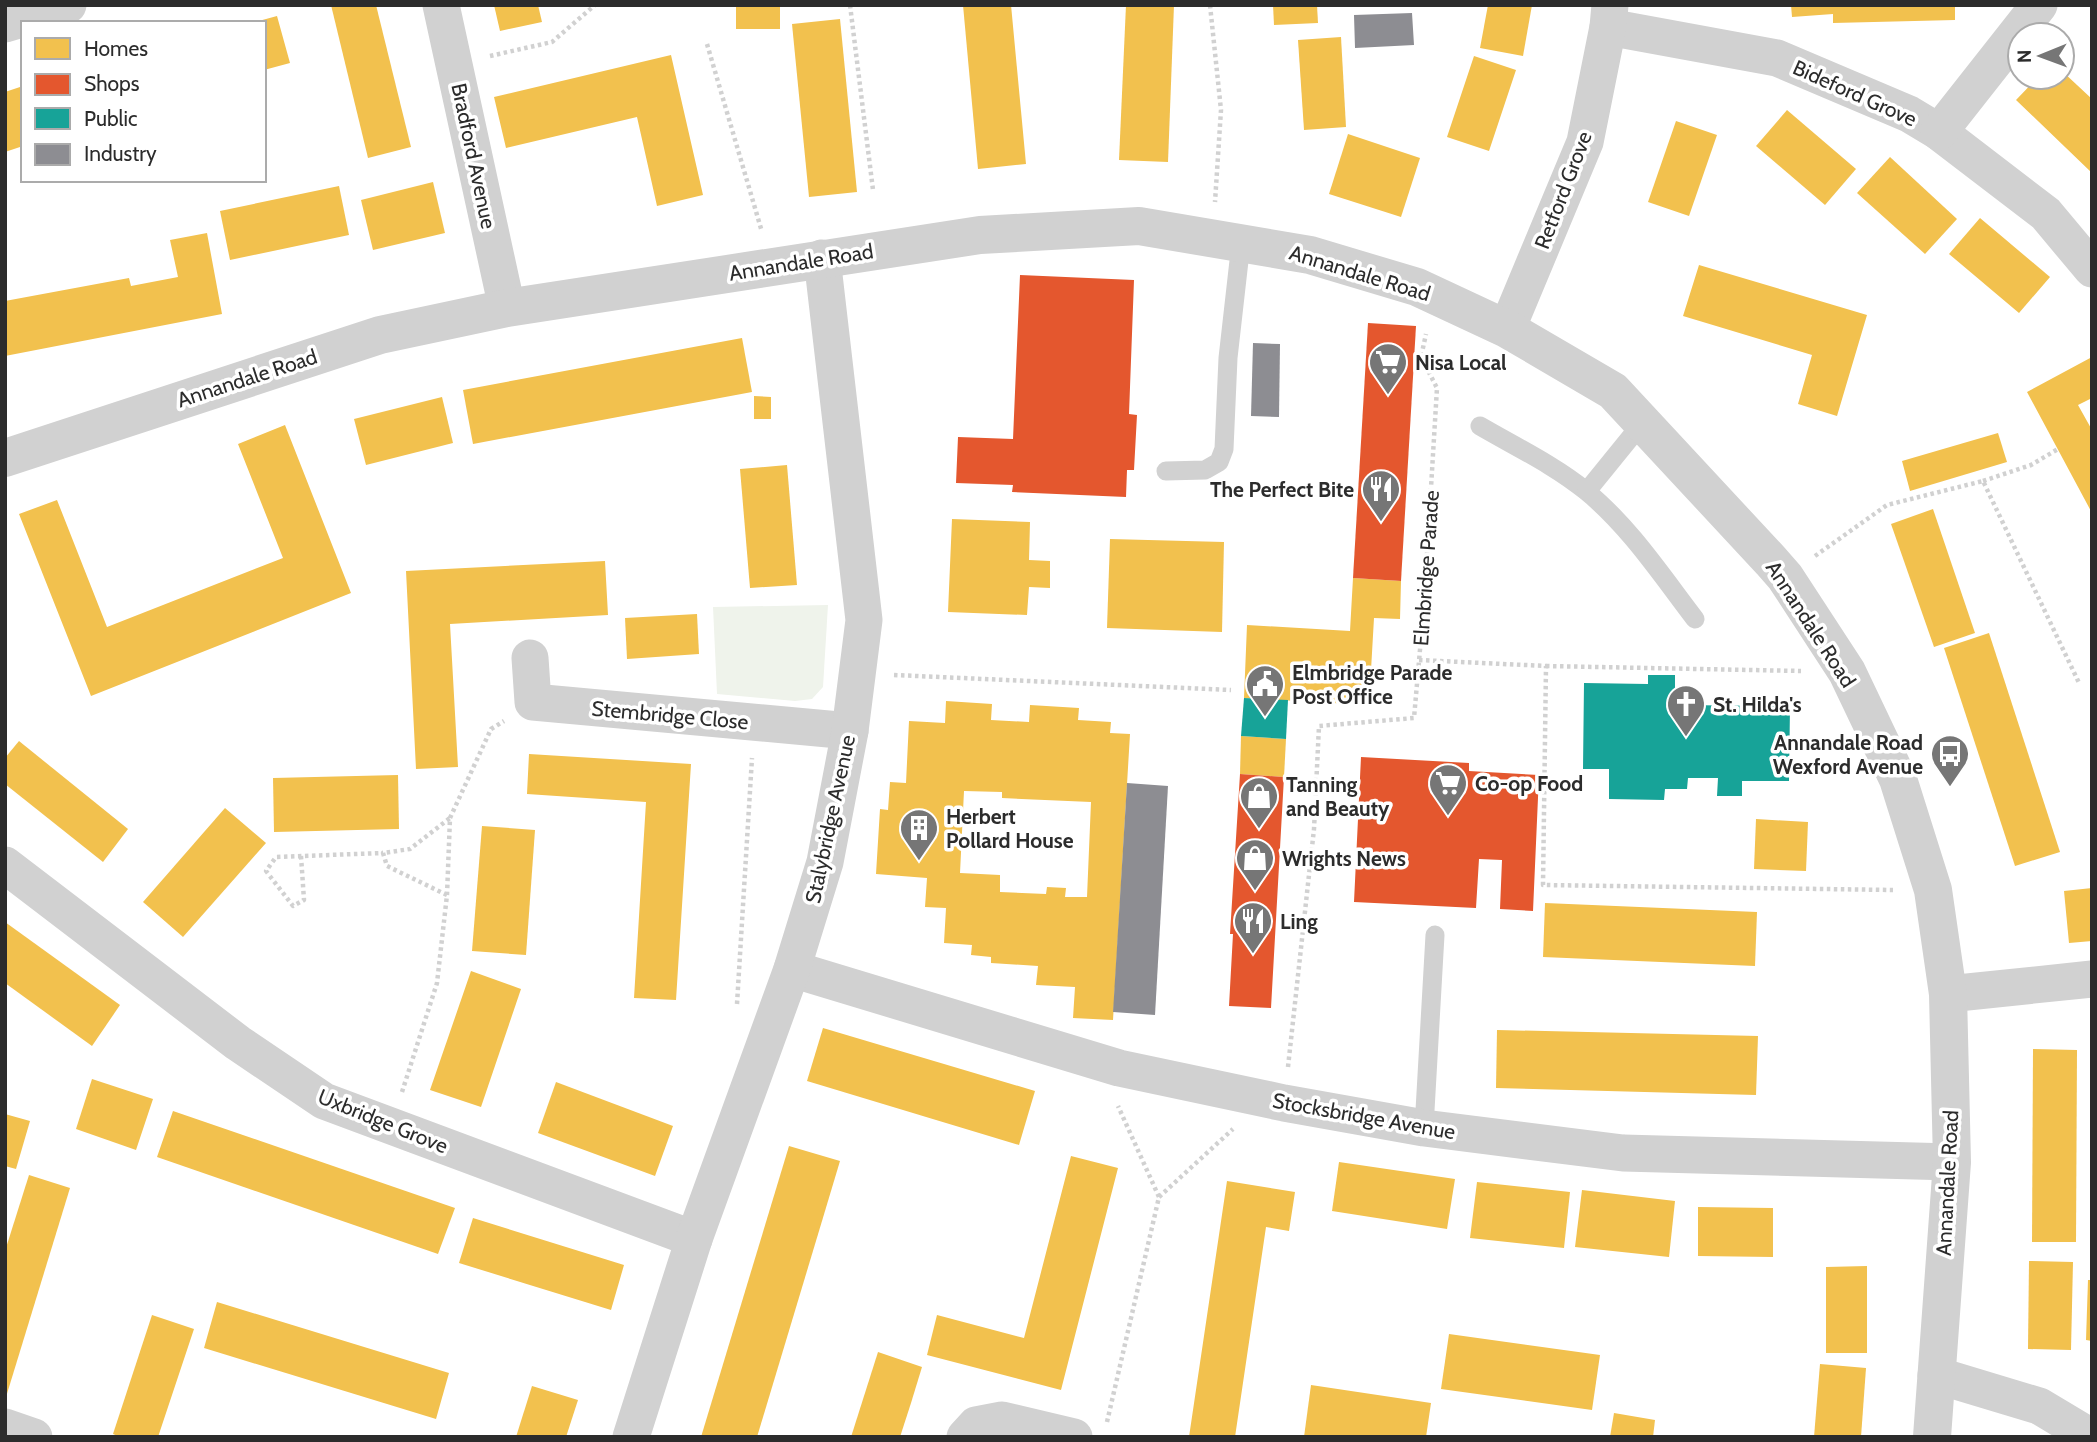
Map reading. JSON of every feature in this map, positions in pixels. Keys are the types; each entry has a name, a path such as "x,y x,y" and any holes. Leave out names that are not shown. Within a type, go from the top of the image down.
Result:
{"street":[{"path":"10,17 68,5"},
{"name":"Bradford Avenue","path":"441,5 507,308"},
{"path":"1939,132 2039,5"},
{"name":"Bideford Grove","path":"1609,16 1777,58 1909,114 1939,132 2046,214 2092,269"},
{"name":"Retford Grove","path":"1507,329 1585,142 1609,16"},
{"name":"Annandale Road","path":"5,458 380,335 507,308 980,235 1139,226 1310,255 1417,287 1507,329 1613,391 1785,577 1847,672 1898,779 1933,890 1948,993 1952,1162 1932,1437"},
{"name":"Stalybridge Avenue","path":"631,1437 694,1239 792,969 825,862 850,731 864,620 822,258"},
{"path":"530,659 533,702"},
{"name":"Stembridge Close","path":"533,702 850,731"},
{"name":"Uxbridge Grove","path":"5,865 238,1043 324,1101 694,1239"},
{"name":"Stocksbridge Avenue","path":"792,969 1119,1068 1284,1103 1424,1128 1623,1153 1952,1162"},
{"path":"1948,993 2092,979"},
{"path":"1936,1375 2039,1406 2091,1437"},
{"path":"965,1437 976,1425 1002,1420 1091,1430"},
{"path":"5,1427 34,1437"}],"lane":[{"path":"1166,471 1205,470 1219,462 1224,449 1228,358 1225,240"},
{"path":"1587,491 1643,422"},
{"path":"1480,426 1560,471 1587,491 1647,556 1695,619"},
{"path":"1424,1128 1434,935"}],"path":[{"path":"454,61 512,53 552,42 595,5"},
{"path":"850,5 873,190"},
{"path":"1210,5 1221,110 1218,187 1225,240"},
{"path":"707,44 771,266"},
{"name":"Elmbridge Parade","path":"1284,1103 1314,830 1319,726 1414,718 1437,388 1421,357 1426,332 1416,313 1417,287"},
{"path":"1785,577 1887,505 2031,466 2058,449"},
{"path":"1983,481 2080,685"},
{"path":"1419,660 1546,666 1847,672"},
{"path":"1546,666 1543,885 1933,890"},
{"path":"858,673 1231,690"},
{"path":"389,1126 399,1104 437,983 447,895 450,818 491,729 533,702"},
{"path":"754,722 737,1004 743,1027 766,1040"},
{"path":"301,856 304,900 293,906 266,871 276,857 301,856 383,853 410,849 450,818"},
{"path":"383,853 387,866 447,895"},
{"path":"1119,1068 1115,1098 1159,1197"},
{"path":"1091,1430 1159,1197 1240,1123 1245,1095"}],"shaded area":[{"path":"828,605 823,687 812,699 795,701 717,694 713,607"}],"building: Homes":[{"path":"331,5 376,5 411,147 368,158"},
{"path":"494,5 538,5 542,22 500,31"},
{"path":"736,5 780,5 780,29 736,29"},
{"path":"963,5 1011,5 1026,164 978,169"},
{"path":"1126,5 1174,5 1168,162 1119,160"},
{"path":"1273,5 1317,5 1318,23 1274,25"},
{"path":"1488,5 1532,5 1523,56 1480,48"},
{"path":"1791,5 1955,5 1955,20 1833,23 1833,14 1792,17"},
{"path":"277,16 290,63 266,69 266,21 259,21"},
{"path":"840,19 857,192 809,197 792,24"},
{"path":"1341,37 1346,127 1304,130 1298,40"},
{"path":"671,55 703,195 657,206 637,117 506,148 494,97"},
{"path":"1474,56 1516,70 1489,151 1447,137"},
{"path":"2076,84 2092,99 2092,173 2016,100 2025,91 2076,91"},
{"path":"21,87 21,147 5,152 5,92"},
{"path":"1787,110 1856,169 1825,205 1756,146"},
{"path":"1676,121 1717,135 1689,216 1648,202"},
{"path":"1348,134 1420,158 1401,217 1329,194"},
{"path":"1890,157 1957,219 1925,254 1857,193"},
{"path":"433,182 445,233 373,250 361,200"},
{"path":"339,186 349,235 230,260 220,211"},
{"path":"1980,218 2050,277 2019,313 1949,254"},
{"path":"207,233 222,314 5,356 5,301 129,278 131,286 178,277 170,240"},
{"path":"1699,265 1867,315 1837,416 1798,404 1812,355 1683,316"},
{"path":"742,338 752,392 473,444 463,390"},
{"path":"2092,357 2092,398 2078,405 2092,430 2092,513 2027,392"},
{"path":"754,396 771,397 771,419 754,419"},
{"path":"442,397 453,443 366,465 354,419"},
{"path":"285,425 351,593 91,696 19,514 57,500 107,627 283,558 238,444"},
{"path":"1998,433 2007,462 1910,491 1902,461"},
{"path":"787,465 797,585 750,588 740,469"},
{"path":"1933,509 1975,633 1934,647 1891,524"},
{"path":"952,519 1030,522 1029,560 1050,561 1050,588 1029,587 1027,615 948,612"},
{"path":"1110,539 1224,542 1222,632 1107,628"},
{"path":"605,561 608,615 450,624 458,767 416,769 406,571"},
{"path":"1353,578 1401,581 1400,619 1374,618 1369,705 1244,698 1247,625 1350,631"},
{"path":"697,614 699,654 627,659 625,618"},
{"path":"1989,633 2060,852 2015,866 1944,648"},
{"name":"Herbert Pollard House","path":"946,701 992,704 991,720 1029,722 1030,705 1079,708 1078,720 1111,722 1110,733 1130,734 1113,1020 1073,1018 1075,987 1036,985 1038,966 991,963 991,957 971,955 972,945 944,943 946,908 925,907 927,878 876,874 880,809 888,810 890,782 906,783 909,721 945,723","holes":["964,791 1002,792 1002,798 1091,802 1087,897 1065,897 1066,888 1047,887 1046,894 1000,892 1000,875 960,873"]},
{"path":"1241,736 1286,739 1284,777 1240,774"},
{"path":"19,741 128,829 103,862 5,784 5,758"},
{"path":"529,754 691,764 676,1000 634,998 646,802 527,794"},
{"path":"398,775 399,829 274,832 273,778"},
{"path":"225,808 266,843 183,937 143,902"},
{"path":"1756,819 1808,822 1806,871 1754,869"},
{"path":"482,826 535,830 526,955 472,951"},
{"path":"2092,888 2092,941 2069,943 2064,891"},
{"path":"1545,903 1757,912 1755,966 1543,957"},
{"path":"5,922 120,1005 92,1046 5,983"},
{"path":"471,971 521,989 481,1107 430,1090"},
{"path":"823,1028 1035,1091 1019,1145 807,1081"},
{"path":"1497,1030 1758,1036 1756,1095 1496,1088"},
{"path":"2033,1049 2077,1050 2076,1242 2032,1242"},
{"path":"92,1079 153,1099 136,1150 76,1129"},
{"path":"556,1082 673,1126 655,1176 538,1133"},
{"path":"173,1111 455,1208 438,1254 157,1157"},
{"path":"5,1114 30,1121 16,1169 5,1166"},
{"path":"789,1146 840,1161 757,1437 701,1437"},
{"path":"1071,1156 1118,1168 1061,1390 927,1355 937,1315 1024,1338"},
{"path":"1339,1162 1455,1179 1447,1229 1332,1211"},
{"path":"29,1175 70,1188 6,1397 5,1251"},
{"path":"1227,1181 1295,1192 1289,1231 1266,1227 1235,1437 1189,1437"},
{"path":"1477,1182 1570,1192 1564,1248 1470,1238"},
{"path":"1582,1190 1675,1201 1669,1257 1575,1247"},
{"path":"1698,1207 1773,1208 1773,1257 1698,1256"},
{"path":"473,1218 624,1265 611,1310 459,1263"},
{"path":"2029,1261 2073,1262 2071,1350 2028,1349"},
{"path":"1867,1266 1867,1353 1826,1353 1826,1267"},
{"path":"2088,1280 2092,1280 2092,1341 2086,1340"},
{"path":"217,1302 449,1373 436,1419 204,1348"},
{"path":"152,1315 194,1329 158,1437 120,1437 113,1434"},
{"path":"1449,1334 1600,1355 1592,1410 1441,1389"},
{"path":"878,1352 922,1367 911,1403 900,1437 851,1437"},
{"path":"1820,1364 1866,1368 1861,1437 1814,1437"},
{"path":"1311,1385 1431,1403 1426,1437 1304,1437"},
{"path":"532,1386 578,1400 566,1437 516,1437"},
{"path":"1614,1413 1655,1420 1653,1437 1610,1437"}],"building: Shops":[{"path":"1020,275 1134,280 1129,414 1137,415 1134,470 1127,470 1126,497 1012,492 1013,485 956,483 958,437 1013,439"},
{"path":"1368,323 1416,326 1401,581 1353,578"},
{"name":"Co-op Food","path":"1361,757 1469,763 1469,771 1539,775 1533,911 1500,909 1502,860 1479,859 1476,908 1354,902"},
{"path":"1240,774 1284,777 1271,1008 1229,1006 1233,934 1230,934"}],"building: Public":[{"name":"St. Hilda's","path":"1648,675 1675,675 1675,705 1790,706 1789,781 1742,781 1742,796 1717,796 1718,778 1688,778 1687,789 1665,789 1664,800 1609,799 1609,769 1583,769 1584,683 1648,684"},
{"name":"Elmbridge Parade Post Office","path":"1244,698 1288,700 1286,739 1241,736"}],"building: Industry":[{"path":"1412,13 1414,45 1355,48 1354,15"},
{"path":"1253,343 1280,344 1279,417 1251,416"},
{"path":"1127,783 1168,786 1155,1015 1113,1012"}],"place":[{"name":"Nisa Local","path":"1388,396"},
{"name":"The Perfect Bite","path":"1381,523"},
{"name":"Elmbridge Parade Post Office","path":"1265,718"},
{"name":"St. Hilda's","path":"1686,738"},
{"name":"Annandale Road Wexford Avenue","path":"1950,788"},
{"name":"Co-op Food","path":"1448,817"},
{"name":"Tanning and Beauty","path":"1259,830"},
{"name":"Herbert Pollard House","path":"919,862"},
{"name":"Wrights News","path":"1255,892"},
{"name":"Ling","path":"1253,955"}]}
